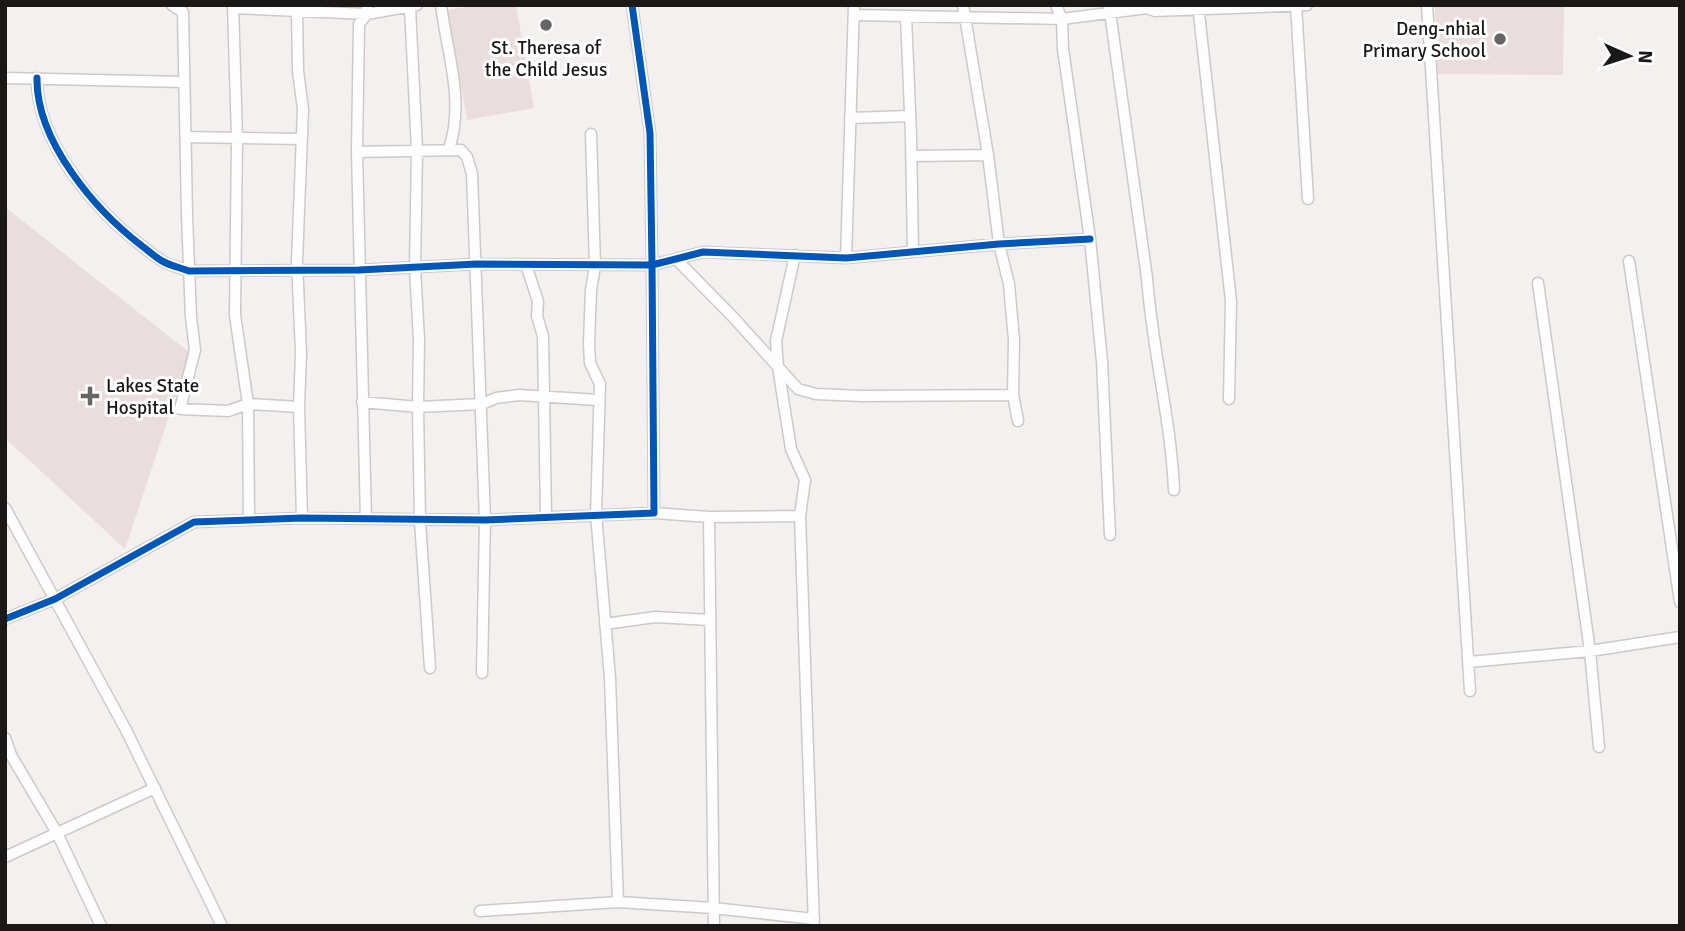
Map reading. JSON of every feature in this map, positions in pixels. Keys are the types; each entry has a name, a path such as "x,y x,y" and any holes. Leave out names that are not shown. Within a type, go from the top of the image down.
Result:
{"street":[{"path":"172,5 183,12 191,317 195,350 180,409 228,411 248,404 299,407"},
{"path":"441,5 456,96 454,133 449,149"},
{"path":"632,5 650,133 653,513"},
{"path":"963,5 988,155 999,244 1009,284 1014,340 1013,395 1018,421"},
{"path":"1056,5 1062,19 1063,49 1090,239 1102,361 1110,535"},
{"path":"1427,5 1470,691"},
{"path":"250,520 248,404 235,315 237,138 233,6 297,10 367,10 413,6 420,521 430,668"},
{"path":"846,258 854,10 906,16 1062,19 1110,9 1147,8 1155,12 1198,7 1300,6 1308,199"},
{"path":"1198,7 1231,301 1228,399"},
{"path":"1110,9 1147,278 1150,320 1172,455 1174,490"},
{"path":"297,10 298,71 303,108 298,269 302,518"},
{"path":"366,519 357,152 359,24 367,10"},
{"path":"906,16 913,252"},
{"path":"5,78 183,82"},
{"path":"37,78 39,101 51,137 86,194 132,238 163,262 190,271 359,270 477,264 652,265 703,252 846,258 1090,239"},
{"path":"850,118 910,116"},
{"path":"591,134 595,266 591,290 589,343 590,363 600,384 596,514 610,678 618,902"},
{"path":"187,137 301,139"},
{"path":"357,152 461,150 467,158 472,174 485,520 482,673"},
{"path":"912,156 988,155"},
{"path":"480,911 618,902 713,908 814,922 800,516 805,480 791,449 776,341 795,255"},
{"path":"676,259 798,389 816,394 862,396 1013,395"},
{"path":"1629,261 1680,602"},
{"path":"526,265 538,301 537,316 543,336 546,516"},
{"path":"1538,283 1590,651 1599,747"},
{"path":"362,402 418,407 482,404 496,398 519,396 598,400"},
{"path":"5,508 126,730 222,926"},
{"path":"5,619 55,598 194,522 302,518 485,520 653,513 709,517 800,516"},
{"path":"709,517 713,926"},
{"path":"605,624 655,617 710,620"},
{"path":"1469,662 1590,651 1680,637"},
{"path":"5,738 11,755 57,833 101,926"},
{"path":"5,857 155,788"}],"shaded area":[{"path":"478,5 516,5 534,108 467,120 448,10"},
{"name":"Deng-nhial Primary School","path":"1435,5 1564,5 1563,75 1436,74"},
{"name":"Lakes State Hospital","path":"5,207 190,353 125,549 5,438"}],"cycle path":[{"path":"37,78 39,102 46,126 57,149 88,194 124,231 155,256 189,271 359,270 477,264 652,265 650,133 632,5"},
{"path":"5,619 55,599 194,522 302,518 485,520 654,513 652,265 703,252 846,258 1090,239"}],"place":[{"name":"St. Theresa of the Child Jesus","path":"546,25"},
{"name":"Deng-nhial Primary School","path":"1500,39"},
{"name":"Lakes State Hospital","path":"90,396"}]}
